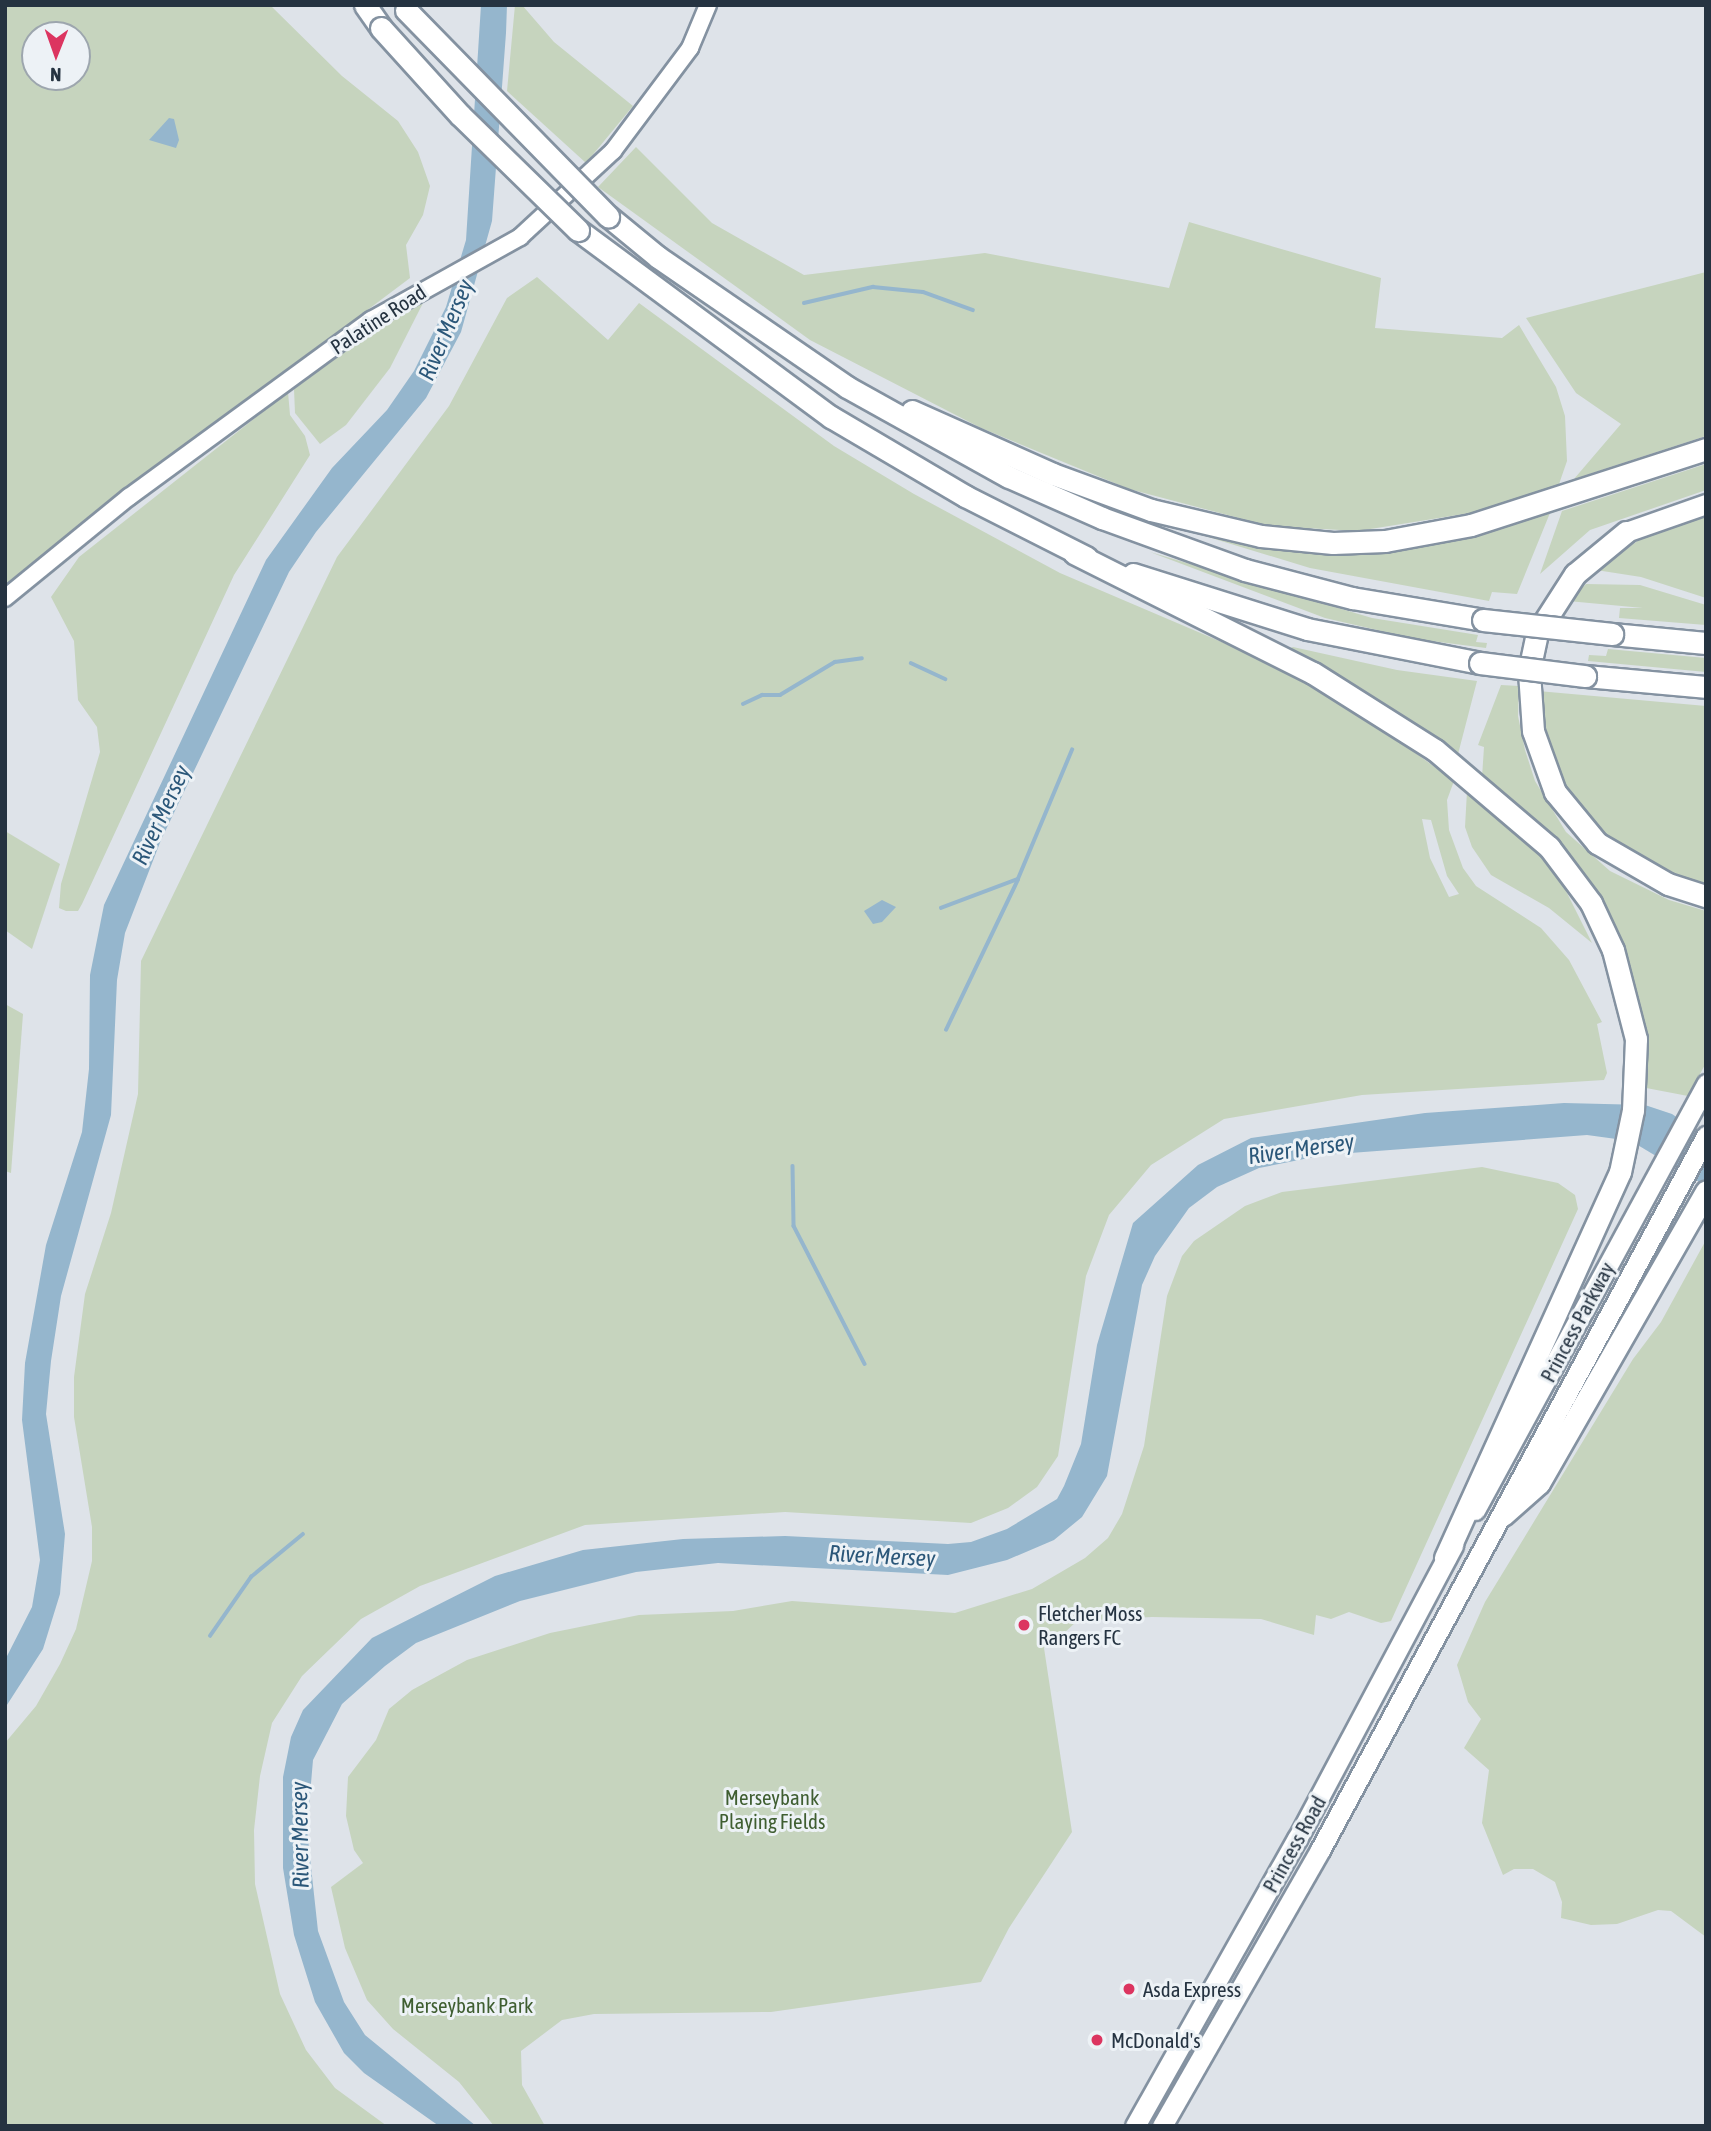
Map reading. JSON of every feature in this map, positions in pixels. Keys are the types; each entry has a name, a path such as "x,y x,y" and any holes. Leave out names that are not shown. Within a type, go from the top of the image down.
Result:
{"highway":[{"path":"365,5 381,28 460,115 578,230 831,417 1177,609 1313,673 1435,750 1533,829 1591,903 1628,997 1636,1039 1634,1085 1620,1172 1445,1558"},
{"path":"404,8 608,216 658,257 810,362 963,454 1115,523 1293,583 1483,620 1706,643"},
{"path":"810,362 1053,474 1151,510 1243,532 1333,543 1385,541 1441,532 1524,510 1706,449"},
{"path":"1706,504 1626,532 1575,574 1536,633 1529,671 1533,731 1552,786 1583,830 1630,866 1706,896"},
{"path":"1074,553 1294,625 1480,663 1706,687"},
{"name":"Princess Parkway","path":"1445,1558 1490,1485 1706,1083"},
{"name":"Princess Parkway","path":"1467,1576 1503,1515 1706,1136"},
{"path":"1503,1515 1539,1483 1706,1191"},
{"name":"Princess Road","path":"1135,2126 1297,1839 1445,1558"},
{"name":"Princess Road","path":"1162,2126 1320,1850 1467,1576"}],"main road":[{"name":"Palatine Road","path":"5,598 129,497 274,389 424,289 520,237 613,151 690,48 708,5"}],"green space":[{"path":"5,5 270,5 342,76 398,121 418,152 430,186 423,215 406,245 410,278 225,417 5,592"},
{"path":"515,5 522,5 554,42 633,106 586,163 507,91"},
{"path":"636,147 712,223 804,275 985,253 1169,288 1189,222 1381,278 1375,328 1502,338 1519,325 1556,387 1565,416 1567,461 1558,487 1470,513 1358,531 1269,526 1129,489 981,428 810,340 598,187"},
{"path":"1706,272 1706,436 1574,479 1621,424 1576,393 1526,318"},
{"path":"537,277 608,340 639,303 834,446 914,494 1060,573 1280,667 1363,715 1454,781 1447,800 1449,830 1463,868 1476,886 1541,928 1569,960 1602,1022 1597,1024 1607,1073 1604,1080 1362,1095 1224,1119 1151,1165 1109,1215 1086,1276 1058,1456 1037,1487 1008,1508 971,1523 785,1512 585,1525 420,1586 361,1619 302,1676 272,1723 260,1776 254,1830 255,1884 280,1994 306,2050 335,2088 387,2126 5,2126 5,1743 36,1706 60,1664 76,1629 92,1561 92,1527 74,1417 74,1377 85,1294 111,1213 138,1094 141,961 337,557 449,406 507,298","holes":["1422,819 1431,820 1447,876 1459,894 1449,897 1430,858"]},
{"path":"423,303 390,368 346,425 320,444 295,413 294,389 359,341"},
{"path":"288,392 290,415 305,436 310,455 234,575 82,904 78,911 59,908 61,884 100,752 97,727 78,700 74,641 51,597 79,557"},
{"path":"1706,464 1706,490 1590,530 1540,574 1562,511"},
{"path":"1550,513 1517,594 1492,592 1489,601 1310,568 1195,533 1281,549 1368,553 1450,542"},
{"path":"1706,514 1706,598 1641,577 1596,570 1639,540"},
{"path":"1150,552 1372,618 1478,635 1476,642 1487,643 1486,648 1416,639 1325,618"},
{"path":"1586,584 1640,585 1706,605 1706,625 1619,618 1620,608 1643,608 1568,601"},
{"path":"1293,647 1397,670 1477,681 1457,758 1288,649"},
{"path":"1608,649 1706,658 1706,672 1588,661 1589,655 1606,656"},
{"path":"1501,685 1519,686 1518,716 1525,750 1535,781 1566,832 1610,871 1669,900 1706,911 1706,1063 1688,1096 1641,1087 1616,947 1482,777 1484,747 1478,745"},
{"path":"1538,691 1706,706 1706,887 1663,872 1608,840 1572,803 1544,741"},
{"path":"1467,791 1533,847 1565,889 1592,943 1549,908 1491,875 1472,847 1465,827"},
{"path":"5,831 60,864 32,949 5,930"},
{"path":"5,1004 23,1014 11,1173 5,1171"},
{"name":"Merseybank Playing Fields","path":"1482,1167 1558,1183 1575,1195 1578,1209 1391,1621 1381,1623 1349,1612 1331,1619 1316,1615 1314,1635 1261,1619 1152,1617 1077,1621 1062,1635 1049,1638 1044,1648 1072,1832 1009,1928 981,1982 771,2012 594,2014 562,2020 521,2051 522,2085 545,2126 494,2126 459,2082 393,2029 367,2000 345,1948 331,1887 363,1863 354,1850 346,1816 348,1777 376,1740 389,1709 412,1690 467,1660 550,1633 639,1615 733,1611 792,1601 955,1613 1032,1589 1085,1558 1108,1538 1122,1514 1144,1446 1167,1296 1182,1256 1194,1241 1245,1206 1282,1192"},
{"path":"1706,1240 1706,1937 1671,1911 1658,1910 1617,1924 1591,1925 1561,1918 1562,1902 1555,1882 1533,1869 1514,1869 1503,1875 1482,1823 1489,1770 1464,1748 1481,1719 1468,1702 1457,1665 1485,1602 1633,1359 1661,1322"}],"water":[{"name":"River Mersey","path":"481,5 507,5 506,33 492,221 461,332 426,398 316,532 289,572 161,840 125,933 117,980 111,1115 61,1296 51,1361 46,1414 65,1534 60,1594 43,1649 5,1708 5,1660 32,1607 40,1560 22,1420 25,1363 46,1245 82,1132 89,1069 90,975 104,905 266,560 332,468 387,410 414,371 446,307 466,240"},
{"path":"169,118 174,119 179,140 176,148 149,140"},
{"path":"882,900 896,907 882,922 873,924 864,911"},
{"name":"River Mersey","path":"1564,1103 1645,1105 1672,1114 1706,1137 1706,1186 1631,1141 1587,1135 1324,1155 1259,1168 1217,1187 1189,1208 1155,1256 1142,1285 1107,1476 1082,1517 1054,1540 1007,1560 948,1575 718,1563 636,1572 520,1601 416,1643 385,1666 342,1704 313,1760 307,1830 318,1931 344,2002 365,2035 476,2126 439,2126 364,2073 344,2053 315,2002 294,1935 283,1868 283,1777 291,1737 303,1710 372,1638 495,1576 583,1550 683,1539 785,1536 948,1544 971,1542 1007,1529 1057,1499 1064,1486 1081,1444 1097,1345 1133,1223 1198,1165 1251,1138 1425,1113"}],"waterway":[{"path":"804,303 873,287 923,292 973,310"},
{"path":"743,704 762,695 780,695 835,662 862,658"},
{"path":"911,663 945,679"},
{"path":"941,908 1018,879 1072,750"},
{"path":"946,1030 1018,880"},
{"path":"793,1166 794,1226 865,1364"},
{"path":"210,1636 251,1577 303,1534"}],"place":[{"name":"Fletcher Moss Rangers FC","path":"1024,1625"},
{"name":"Asda Express","path":"1129,1989"},
{"name":"McDonald's","path":"1097,2040"}],"park label":[{"name":"Merseybank Park","path":"467,2005"}]}
